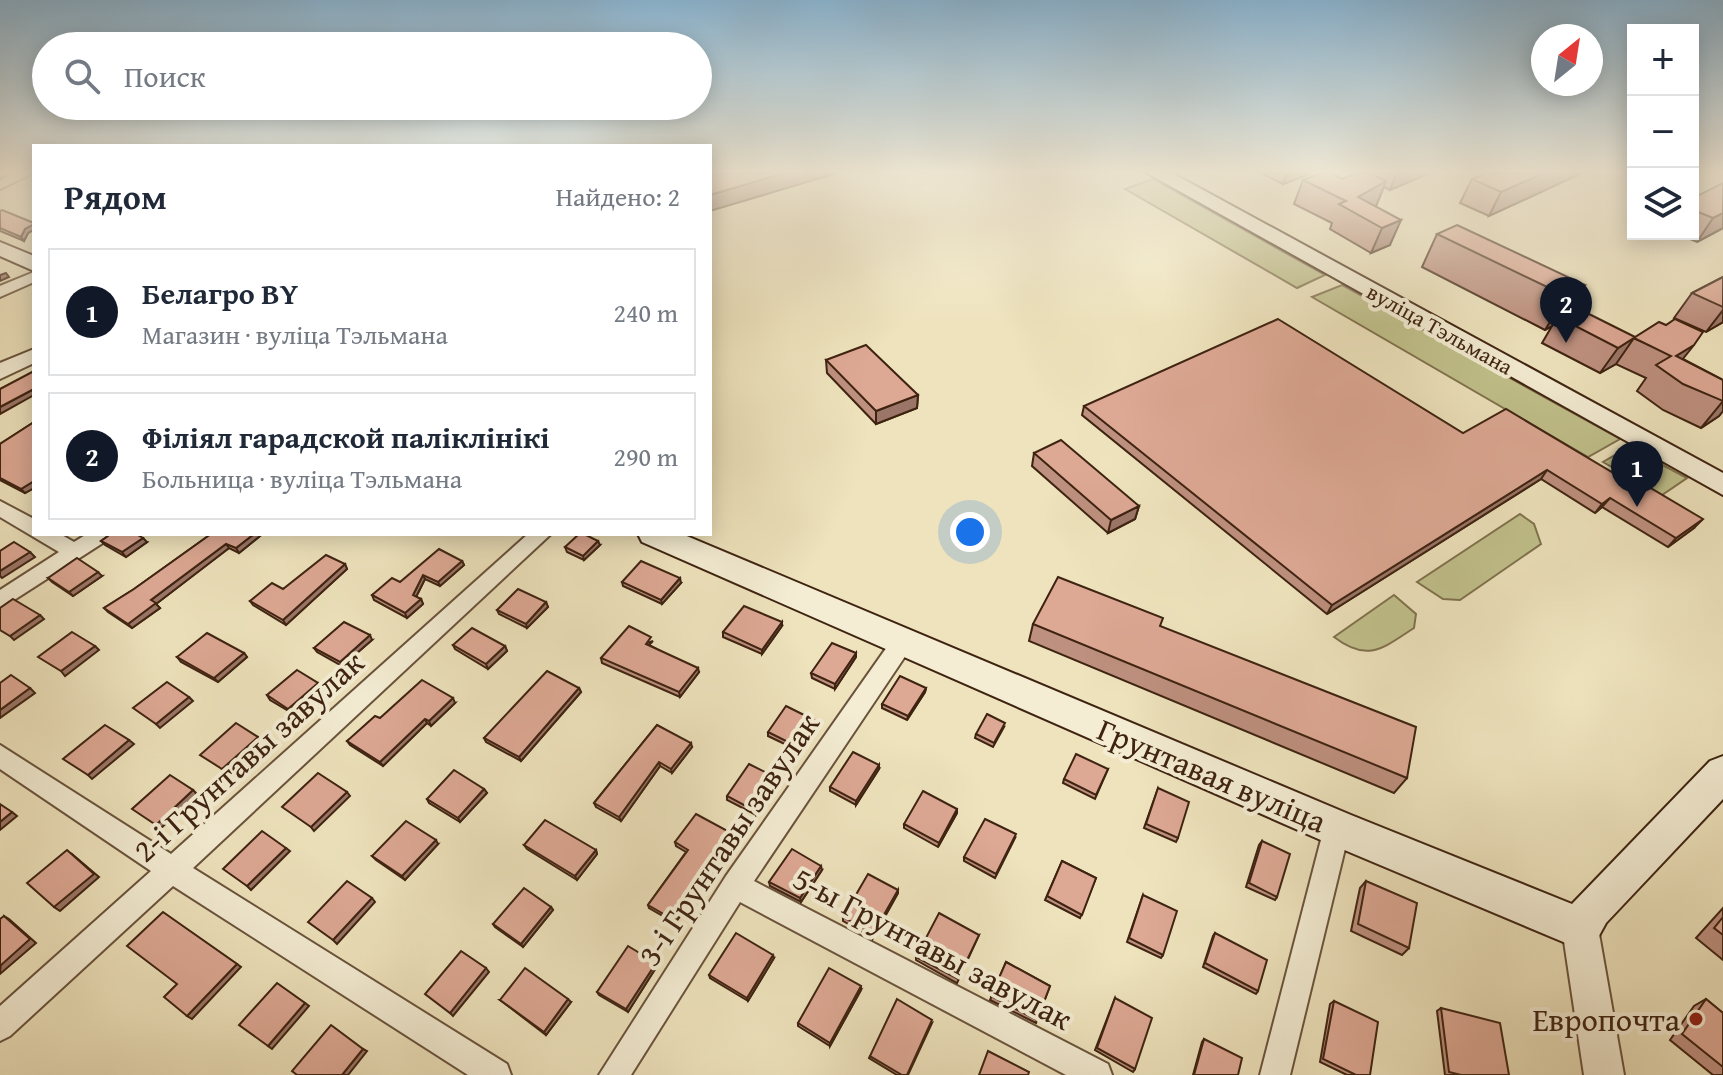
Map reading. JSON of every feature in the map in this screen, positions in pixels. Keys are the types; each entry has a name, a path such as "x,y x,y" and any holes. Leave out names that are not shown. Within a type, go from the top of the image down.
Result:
{"main road":[{"name":"вуліца Тэльмана","path":"1248,223 1723,485"},
{"path":"0,248 32,263"},
{"name":"Грунтавая вуліца","path":"658,536 1337,828 1580,928"},
{"path":"1580,928 1592,909 1723,773"}],"street":[{"path":"0,292 32,277"},
{"path":"0,372 32,356"},
{"path":"0,508 32,527"},
{"path":"47,536 74,552"},
{"path":"0,601 99,536"},
{"name":"2-і Грунтавы завулак","path":"0,1026 539,536"},
{"name":"3-і Грунтавы завулак","path":"614,1075 735,885 902,643"},
{"path":"0,756 174,871 496,1075"},
{"path":"1275,1075 1337,828"},
{"name":"5-ы Грунтавы завулак","path":"735,885 1097,1075"},
{"path":"1580,928 1604,1075"}],"green space":[{"path":"1184,223 1232,223 1325,275 1297,288"},
{"path":"1342,285 1620,439 1588,457 1312,297"},
{"path":"1629,447 1687,478 1662,495 1603,462"},
{"path":"1520,514 1534,524 1541,544 1460,600 1443,599 1417,582"},
{"path":"1394,595 1416,614 1414,628 1375,650 1356,649 1334,637"}],"building":[{"path":"0,223 32,223 21,237 0,228"},
{"path":"1373,223 1393,223 1382,228"},
{"path":"1457,225 1585,285 1566,296 1437,234"},
{"path":"1723,277 1723,307 1692,293"},
{"path":"1575,307 1635,337 1659,322 1666,325 1675,319 1703,332 1694,345 1676,356 1723,380 1723,401 1683,384 1656,365 1671,356 1634,338 1618,348 1558,317"},
{"path":"1278,319 1463,433 1506,409 1632,484 1637,480 1703,519 1676,538 1610,498 1602,504 1547,470 1332,605 1084,406"},
{"path":"866,345 918,395 876,411 826,360"},
{"path":"32,372 32,390 0,407 0,389"},
{"path":"32,423 32,482 21,489 0,478 0,444"},
{"path":"1061,440 1139,506 1111,520 1034,453"},
{"path":"108,536 143,538 122,552 101,541"},
{"path":"208,536 251,536 236,548 226,544 151,600 156,603 128,624 104,608"},
{"path":"577,536 588,536 598,541 583,556 565,547"},
{"path":"14,542 30,552 0,571 0,551"},
{"path":"439,549 462,561 438,582 423,575 413,595 421,599 405,613 372,595 392,578 400,582"},
{"path":"326,555 345,564 283,620 250,601 272,583 283,589"},
{"path":"77,558 98,572 69,592 48,578"},
{"path":"641,561 680,578 661,600 622,582"},
{"path":"1058,577 1163,618 1160,626 1416,727 1407,778 1033,624"},
{"path":"518,589 546,602 526,624 497,610"},
{"path":"13,599 40,615 10,636 0,630 0,608"},
{"path":"744,606 782,622 762,650 723,632"},
{"path":"344,622 370,635 340,662 314,648"},
{"path":"629,626 651,637 646,644 698,668 679,692 601,658"},
{"path":"472,628 505,646 486,664 453,645"},
{"path":"72,632 95,646 61,671 38,657"},
{"path":"207,633 244,653 214,678 177,657"},
{"path":"832,643 856,653 835,684 811,673"},
{"path":"297,670 318,683 288,709 267,695"},
{"path":"547,671 579,688 519,757 484,738"},
{"path":"11,675 30,688 0,710 0,683"},
{"path":"900,676 926,688 908,716 882,704"},
{"path":"422,680 453,698 429,721 425,719 380,762 347,741 375,716 380,718"},
{"path":"167,682 189,697 156,724 133,708"},
{"path":"786,706 814,720 796,746 768,732"},
{"path":"987,714 1005,723 994,743 976,734"},
{"path":"236,723 258,737 222,769 200,755"},
{"path":"105,725 129,740 88,775 63,759"},
{"path":"657,725 691,743 671,769 659,762 619,817 594,803"},
{"path":"853,752 879,765 856,801 830,787"},
{"path":"1076,754 1108,769 1096,795 1064,779"},
{"path":"749,764 777,778 755,811 727,796"},
{"path":"454,770 484,789 458,818 427,799"},
{"path":"318,773 347,792 311,827 282,807"},
{"path":"170,775 193,790 156,825 132,809"},
{"path":"1158,788 1189,802 1178,838 1146,824"},
{"path":"923,791 957,809 939,843 904,824"},
{"path":"0,804 12,812 0,822"},
{"path":"696,814 735,835 674,920 648,905 688,850 675,842"},
{"path":"985,819 1016,834 996,874 964,857"},
{"path":"545,820 596,850 575,876 524,845"},
{"path":"406,821 436,840 402,876 372,856"},
{"path":"262,831 286,848 247,886 223,869"},
{"path":"1262,841 1290,854 1277,897 1249,883"},
{"path":"792,849 821,866 800,898 769,882"},
{"path":"67,850 94,874 54,907 27,883"},
{"path":"1062,861 1096,878 1082,915 1047,896"},
{"path":"868,874 898,890 873,934 843,917"},
{"path":"347,881 372,898 333,940 308,922"},
{"path":"1366,881 1417,903 1409,948 1358,924"},
{"path":"524,888 551,907 521,944 493,924"},
{"path":"1143,895 1177,911 1163,955 1129,938"},
{"path":"163,912 237,964 187,1016 164,997 177,984 127,946"},
{"path":"939,913 979,935 958,979 916,957"},
{"path":"4,916 30,939 0,966 0,919"},
{"path":"1723,917 1723,935 1714,928"},
{"path":"736,933 773,955 747,998 709,975"},
{"path":"1215,933 1267,960 1258,991 1205,963"},
{"path":"628,946 656,963 626,1009 597,992"},
{"path":"461,951 486,968 450,1013 425,994"},
{"path":"1006,962 1050,986 1037,1020 991,996"},
{"path":"525,968 568,999 544,1032 500,1000"},
{"path":"829,968 861,986 830,1043 798,1023"},
{"path":"277,983 305,1003 268,1046 239,1025"},
{"path":"1115,998 1152,1018 1135,1069 1097,1048"},
{"path":"897,999 932,1020 907,1075 870,1056"},
{"path":"1706,999 1723,1013 1723,1067 1682,1034"},
{"path":"1334,1001 1378,1022 1370,1075 1356,1075 1323,1059"},
{"path":"1441,1008 1500,1023 1509,1075 1449,1072"},
{"path":"331,1025 363,1049 342,1075 297,1075 292,1071"},
{"path":"1204,1039 1242,1058 1238,1075 1194,1075"},
{"path":"988,1051 1029,1072 1028,1075 979,1075"}],"place":[{"name":"Філіял гарадской паліклінікі","path":"1566,343"},
{"name":"Белагро BY","path":"1637,507"},
{"name":"Европочта","path":"1696,1019"}]}
